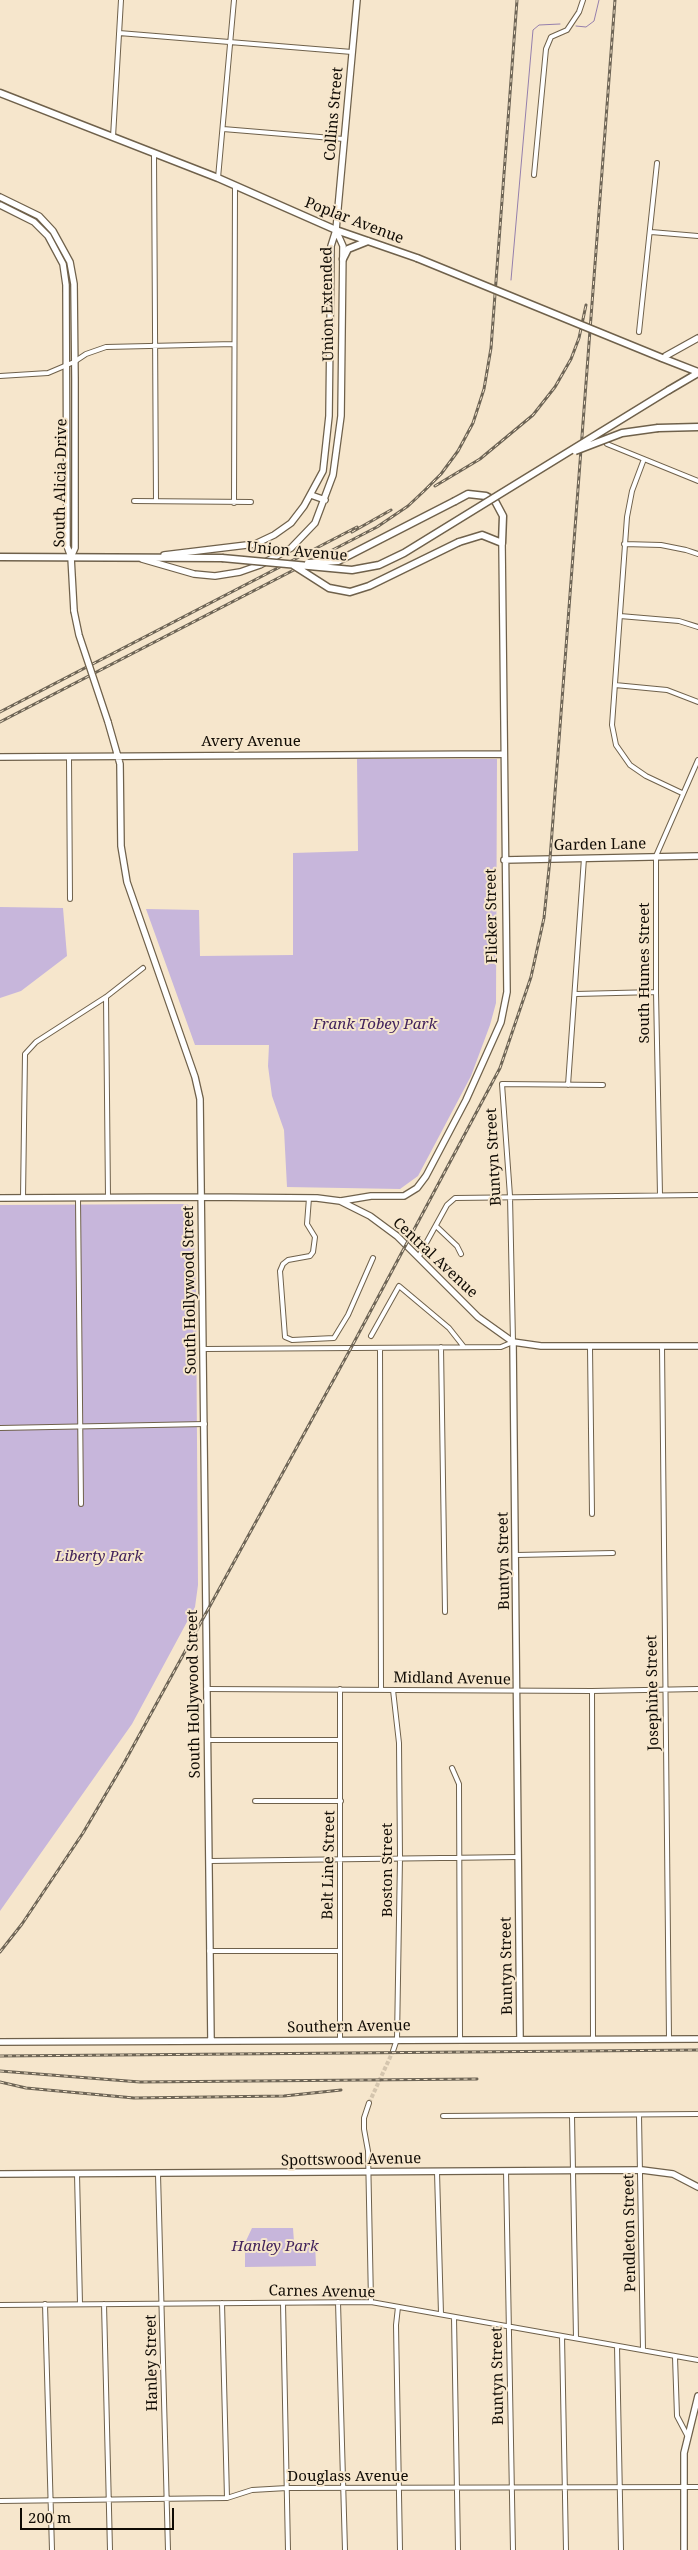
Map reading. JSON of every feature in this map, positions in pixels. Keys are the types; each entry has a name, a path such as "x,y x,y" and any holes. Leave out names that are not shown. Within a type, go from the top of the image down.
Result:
{"main road":[{"name":"Poplar Avenue","path":"0,93 218,178 336,230 417,258 698,373"},
{"path":"343,259 348,249 368,241"},
{"name":"Union Avenue","path":"0,556 142,559 222,558 352,570 379,565 404,553 562,457 587,438 698,373"},
{"name":"Union Avenue","path":"562,457 613,436 658,428 698,426"},
{"path":"468,494 477,494 495,501 502,516 502,543 482,535 459,542 369,586 350,592 329,588 292,564 338,561 468,494"}],"street":[{"path":"113,137 121,0"},
{"path":"218,178 234,0"},
{"name":"Collins Street","path":"336,230 357,0"},
{"path":"534,176 546,49 550,37 567,30 579,12 583,0"},
{"path":"119,33 352,52"},
{"path":"223,129 344,139"},
{"path":"154,153 156,501"},
{"path":"638,332 651,232 657,163"},
{"path":"234,503 235,185"},
{"name":"South Alicia Drive","path":"0,197 39,216 54,231 70,262 74,284 75,548 71,557"},
{"name":"South Alicia Drive","path":"0,205 34,222 48,236 63,264 66,285 67,546 71,557"},
{"name":"Union Extended","path":"142,559 194,574 216,576 240,572 260,565 291,548 315,523 333,475 338,449 341,399 343,246 336,230"},
{"name":"Union Extended","path":"142,559 255,544 274,536 291,523 312,495 323,471 330,399 331,246 336,230"},
{"path":"651,232 698,236"},
{"path":"330,326 342,326"},
{"path":"662,358 698,338"},
{"path":"0,376 48,373 74,362 86,354 106,347 234,344"},
{"path":"330,399 341,399"},
{"path":"607,444 698,481"},
{"path":"644,459 632,491 624,544 612,725 616,745 630,765 646,776 682,793"},
{"path":"312,495 325,500"},
{"path":"134,501 252,502"},
{"name":"Flicker Street","path":"340,1201 371,1196 404,1196 417,1188 426,1176 466,1100 500,1022 507,992 504,860 502,543"},
{"path":"624,544 661,546 698,554"},
{"name":"South Hollywood Street","path":"71,557 74,612 118,755 120,835 126,874 195,1077 200,1099 200,1197 206,1424 206,1689 210,1861 211,2041"},
{"path":"620,616 679,621 698,627"},
{"path":"615,685 668,690 698,702"},
{"name":"Avery Avenue","path":"0,757 503,754"},
{"path":"70,757 70,899"},
{"name":"South Humes Street","path":"660,1195 656,992 656,856 698,760"},
{"path":"692,775 698,777"},
{"name":"Garden Lane","path":"504,860 698,856"},
{"path":"584,858 576,994 568,1085 603,1085"},
{"path":"23,1198 25,1054 36,1042 106,997 143,968"},
{"path":"576,994 656,992"},
{"path":"106,997 108,1198"},
{"name":"Buntyn Street","path":"520,2039 519,1691 513,1342 510,1196 502,1084 568,1085"},
{"path":"419,1256 447,1205 454,1199 510,1196 698,1195"},
{"name":"Central Avenue","path":"0,1198 200,1197 309,1198 340,1201 370,1216 419,1256 478,1317 513,1342 541,1346 698,1346"},
{"path":"78,1198 81,1504"},
{"path":"309,1198 307,1224 315,1237 313,1252 310,1256 285,1261 280,1271 285,1337 292,1340 334,1338 348,1315 373,1258"},
{"path":"436,1226 456,1246 461,1254"},
{"path":"371,1336 399,1286 449,1328 464,1347"},
{"path":"205,1350 501,1347 513,1342"},
{"name":"Josephine Street","path":"662,1346 669,2038"},
{"path":"441,1347 445,1612"},
{"path":"590,1347 592,1514"},
{"path":"380,1348 381,1689"},
{"path":"0,1428 206,1424"},
{"path":"517,1555 613,1553"},
{"name":"Midland Avenue","path":"206,1689 592,1692 698,1689"},
{"name":"Belt Line Street","path":"340,1689 340,2041"},
{"name":"Boston Street","path":"393,1690 399,1743 400,1858 398,2039 393,2051"},
{"path":"592,1692 593,2038"},
{"path":"207,1740 340,1740"},
{"path":"452,1768 459,1784 460,2040"},
{"path":"255,1801 341,1801"},
{"path":"210,1861 518,1857"},
{"path":"209,1951 339,1951"},
{"name":"Southern Avenue","path":"0,2042 698,2039"},
{"path":"369,2103 364,2129 369,2172 371,2302"},
{"path":"442,2116 698,2114"},
{"name":"Pendleton Street","path":"639,2115 642,2170 643,2350"},
{"path":"572,2116 576,2338"},
{"name":"Spottswood Avenue","path":"0,2174 642,2170 673,2174 698,2187"},
{"name":"Buntyn Street","path":"506,2171 513,2550"},
{"path":"437,2172 441,2314"},
{"path":"76,2174 80,2304"},
{"name":"Hanley Street","path":"158,2174 168,2550"},
{"path":"338,2302 344,2550"},
{"name":"Carnes Avenue","path":"0,2305 371,2302 698,2360"},
{"path":"283,2303 288,2550"},
{"path":"45,2304 52,2550"},
{"path":"104,2304 110,2550"},
{"path":"222,2304 227,2498"},
{"path":"398,2307 396,2325 400,2550"},
{"path":"454,2317 458,2550"},
{"path":"562,2336 566,2550"},
{"path":"617,2346 621,2550"},
{"path":"675,2357 677,2416 687,2435"},
{"path":"684,2550 684,2453 698,2396"},
{"name":"Douglass Avenue","path":"0,2501 227,2498 252,2490 287,2488 698,2487"}],"green space":[{"name":"Frank Tobey Park","path":"357,759 497,759 496,1003 471,1076 418,1176 400,1189 287,1187 284,1130 272,1096 268,1066 269,1045 195,1045 146,909 199,910 200,956 293,955 293,853 358,851"},
{"path":"0,907 63,908 67,956 21,991 0,998"},
{"name":"Liberty Park","path":"187,1204 193,1210 196,1295 198,1585 195,1607 132,1724 0,1911 0,1205"},
{"name":"Hanley Park","path":"252,2228 293,2228 294,2242 315,2242 316,2266 245,2267 245,2243"}],"waterway":[{"path":"576,26 586,27 594,21 599,0"},
{"path":"511,280 533,30 539,25 560,24"}],"tunnel":[{"path":"369,2103 393,2051"}],"railway":[{"path":"0,722 377,527 408,506 424,491 441,474 458,451 473,423 484,389 491,348 517,0"},
{"path":"0,1952 22,1924 83,1833 124,1763 351,1348 500,1068 531,977 544,918 550,859 615,0"},
{"path":"435,486 480,459 533,415 555,387 571,359 579,338 586,305"},
{"path":"352,532 391,510"},
{"path":"0,712 357,527"},
{"path":"0,2056 698,2050"},
{"path":"0,2071 140,2082 477,2079"},
{"path":"0,2082 26,2088 134,2098 284,2096 341,2090"}]}
